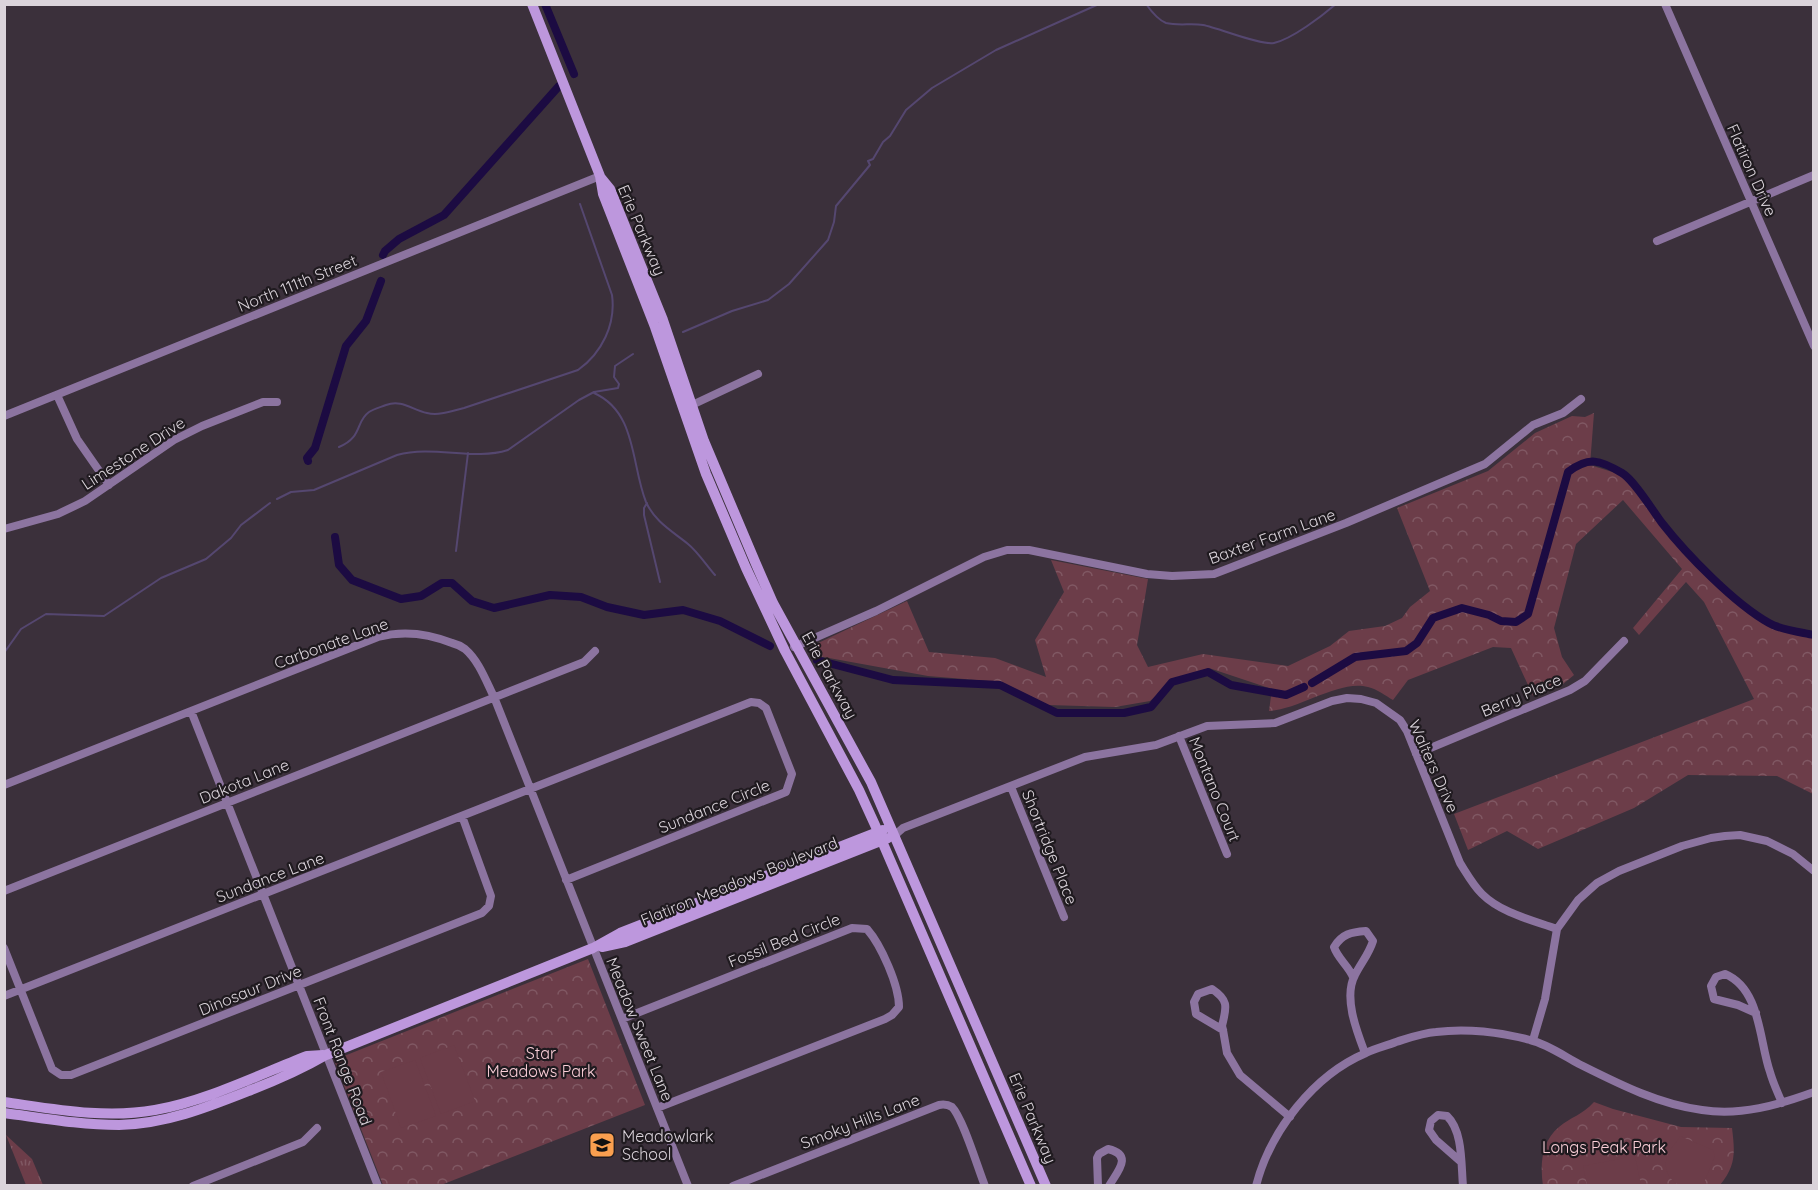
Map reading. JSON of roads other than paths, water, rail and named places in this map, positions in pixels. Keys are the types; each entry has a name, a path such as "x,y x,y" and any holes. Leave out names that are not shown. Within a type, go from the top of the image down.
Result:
{"main road":[{"name":"Erie Parkway","path":"532,4 600,176 603,194 655,327 706,474 785,651 859,789 1031,1185"},
{"name":"Erie Parkway","path":"600,176 610,189 631,240 663,320 716,470 756,564 796,646 896,830 1046,1185"},
{"name":"Flatiron Meadows Boulevard","path":"4,1113 96,1125 121,1125 173,1118 195,1112 309,1065 326,1055 593,948 630,929 896,830"},
{"name":"Flatiron Meadows Boulevard","path":"4,1102 82,1113 153,1110 181,1105 307,1056 326,1055"}],"street":[{"name":"Flatiron Drive","path":"1665,4 1814,346"},
{"path":"1658,241 1750,200 1814,175"},
{"name":"North 111th Street","path":"4,416 600,176"},
{"path":"692,405 758,374"},
{"path":"57,395 77,439 109,485"},
{"name":"Baxter Farm Lane","path":"785,651 876,611 984,556 1007,550 1029,550 1147,574 1172,576 1214,574 1338,526 1485,464 1533,425 1563,412 1581,399"},
{"name":"Limestone Drive","path":"4,529 58,514 85,501 174,440 202,426 263,402 277,402"},
{"name":"Carbonate Lane","path":"4,785 378,637 394,633 416,633 442,639 464,648 478,665 494,697 593,948"},
{"name":"Berry Place","path":"1416,754 1570,690 1585,681 1624,641"},
{"name":"Dakota Lane","path":"4,891 585,662 595,651"},
{"name":"Walters Drive","path":"896,830 1085,757 1156,745 1207,726 1275,723 1332,701 1347,698 1361,699 1376,703 1400,720 1460,863 1483,896 1507,910 1557,929"},
{"name":"Sundance Circle","path":"530,789 752,702 759,703 766,708 792,774 786,792 566,880"},
{"name":"Front Range Road","path":"191,711 378,1185"},
{"name":"Montano Court","path":"1179,736 1227,854"},
{"name":"Shortridge Place","path":"1011,787 1064,917"},
{"name":"Sundance Lane","path":"4,996 530,789"},
{"name":"Dinosaur Drive","path":"4,948 52,1069 61,1075 71,1075 482,913 489,906 491,896 462,816"},
{"path":"1533,1040 1545,999 1557,929 1578,900 1597,883 1619,871 1682,846 1711,838 1740,836 1767,841 1793,854 1814,871"},
{"name":"Fossil Bed Circle","path":"622,1019 852,928 867,929 876,939 897,990 899,1007 885,1019 657,1108"},
{"path":"1353,977 1338,957 1334,947 1340,937 1353,932 1366,931 1373,941 1370,952 1353,977 1351,992 1352,1020 1365,1053"},
{"name":"Meadow Sweet Lane","path":"593,948 688,1185"},
{"path":"1756,1013 1714,999 1711,986 1716,977 1725,974 1736,979 1746,993 1756,1013 1770,1072 1782,1103"},
{"path":"1223,1030 1196,1014 1194,1002 1198,994 1212,989 1222,996 1226,1005 1223,1030 1227,1053 1240,1075 1290,1116"},
{"path":"1256,1185 1269,1149 1290,1116 1316,1086 1365,1053 1434,1032 1490,1033 1533,1040 1659,1101 1703,1110 1732,1111 1782,1103 1814,1092"},
{"name":"Smoky Hills Lane","path":"733,1185 930,1108 947,1104 954,1109 960,1120 985,1185"},
{"path":"1460,1161 1436,1140 1429,1130 1431,1121 1438,1115 1447,1116 1454,1122 1458,1134 1463,1185"},
{"path":"193,1185 303,1142 317,1128"},
{"path":"1098,1185 1095,1163 1099,1154 1108,1149 1119,1154 1122,1160 1122,1166 1109,1185"}],"waterway":[{"path":"545,4 574,74"},
{"path":"683,332 732,311 768,300 789,284 828,240 836,206 870,165 868,161 873,159 906,110 932,88 996,50 1099,4"},
{"path":"1146,4 1157,18 1166,23 1203,25 1268,43 1281,41 1298,32 1336,4"},
{"path":"383,255 399,239 444,215 559,86"},
{"path":"339,447 352,439 369,412 386,405 397,403 422,412 446,413 578,370 587,363 606,337 613,306 612,295 580,204"},
{"path":"308,461 307,458 315,448 346,346 366,321 381,281"},
{"path":"277,499 291,492 314,490 397,455 411,452 481,454 508,450 579,400 594,392 618,388 619,384 614,377 615,366 633,354"},
{"path":"594,393 608,402 618,413 625,426 641,487 650,509 664,526 691,547 715,575"},
{"path":"456,551 468,453"},
{"path":"1312,683 1355,657 1406,651 1417,643 1433,618 1462,608 1489,615 1501,621 1516,622 1528,614 1568,472 1589,462 1607,465 1627,477 1684,549 1741,604 1774,625 1814,635"},
{"path":"4,653 21,629 46,614 104,616 161,578 206,559 231,538 241,525 270,503"},
{"path":"647,503 644,515 660,582"},
{"path":"335,537 339,565 352,580 401,599 421,596 442,583 452,583 472,601 494,608 550,595 581,597 607,607 644,615 683,610 720,621 770,646"},
{"path":"817,660 893,680 1000,685 1057,713 1124,713 1151,707 1172,682 1208,672 1231,685 1286,695 1304,687"}],"place":[{"name":"Meadowlark School","path":"602,1145"}],"park label":[{"name":"Star Meadows Park","path":"541,1062"},
{"name":"Longs Peak Park","path":"1604,1147"}]}
